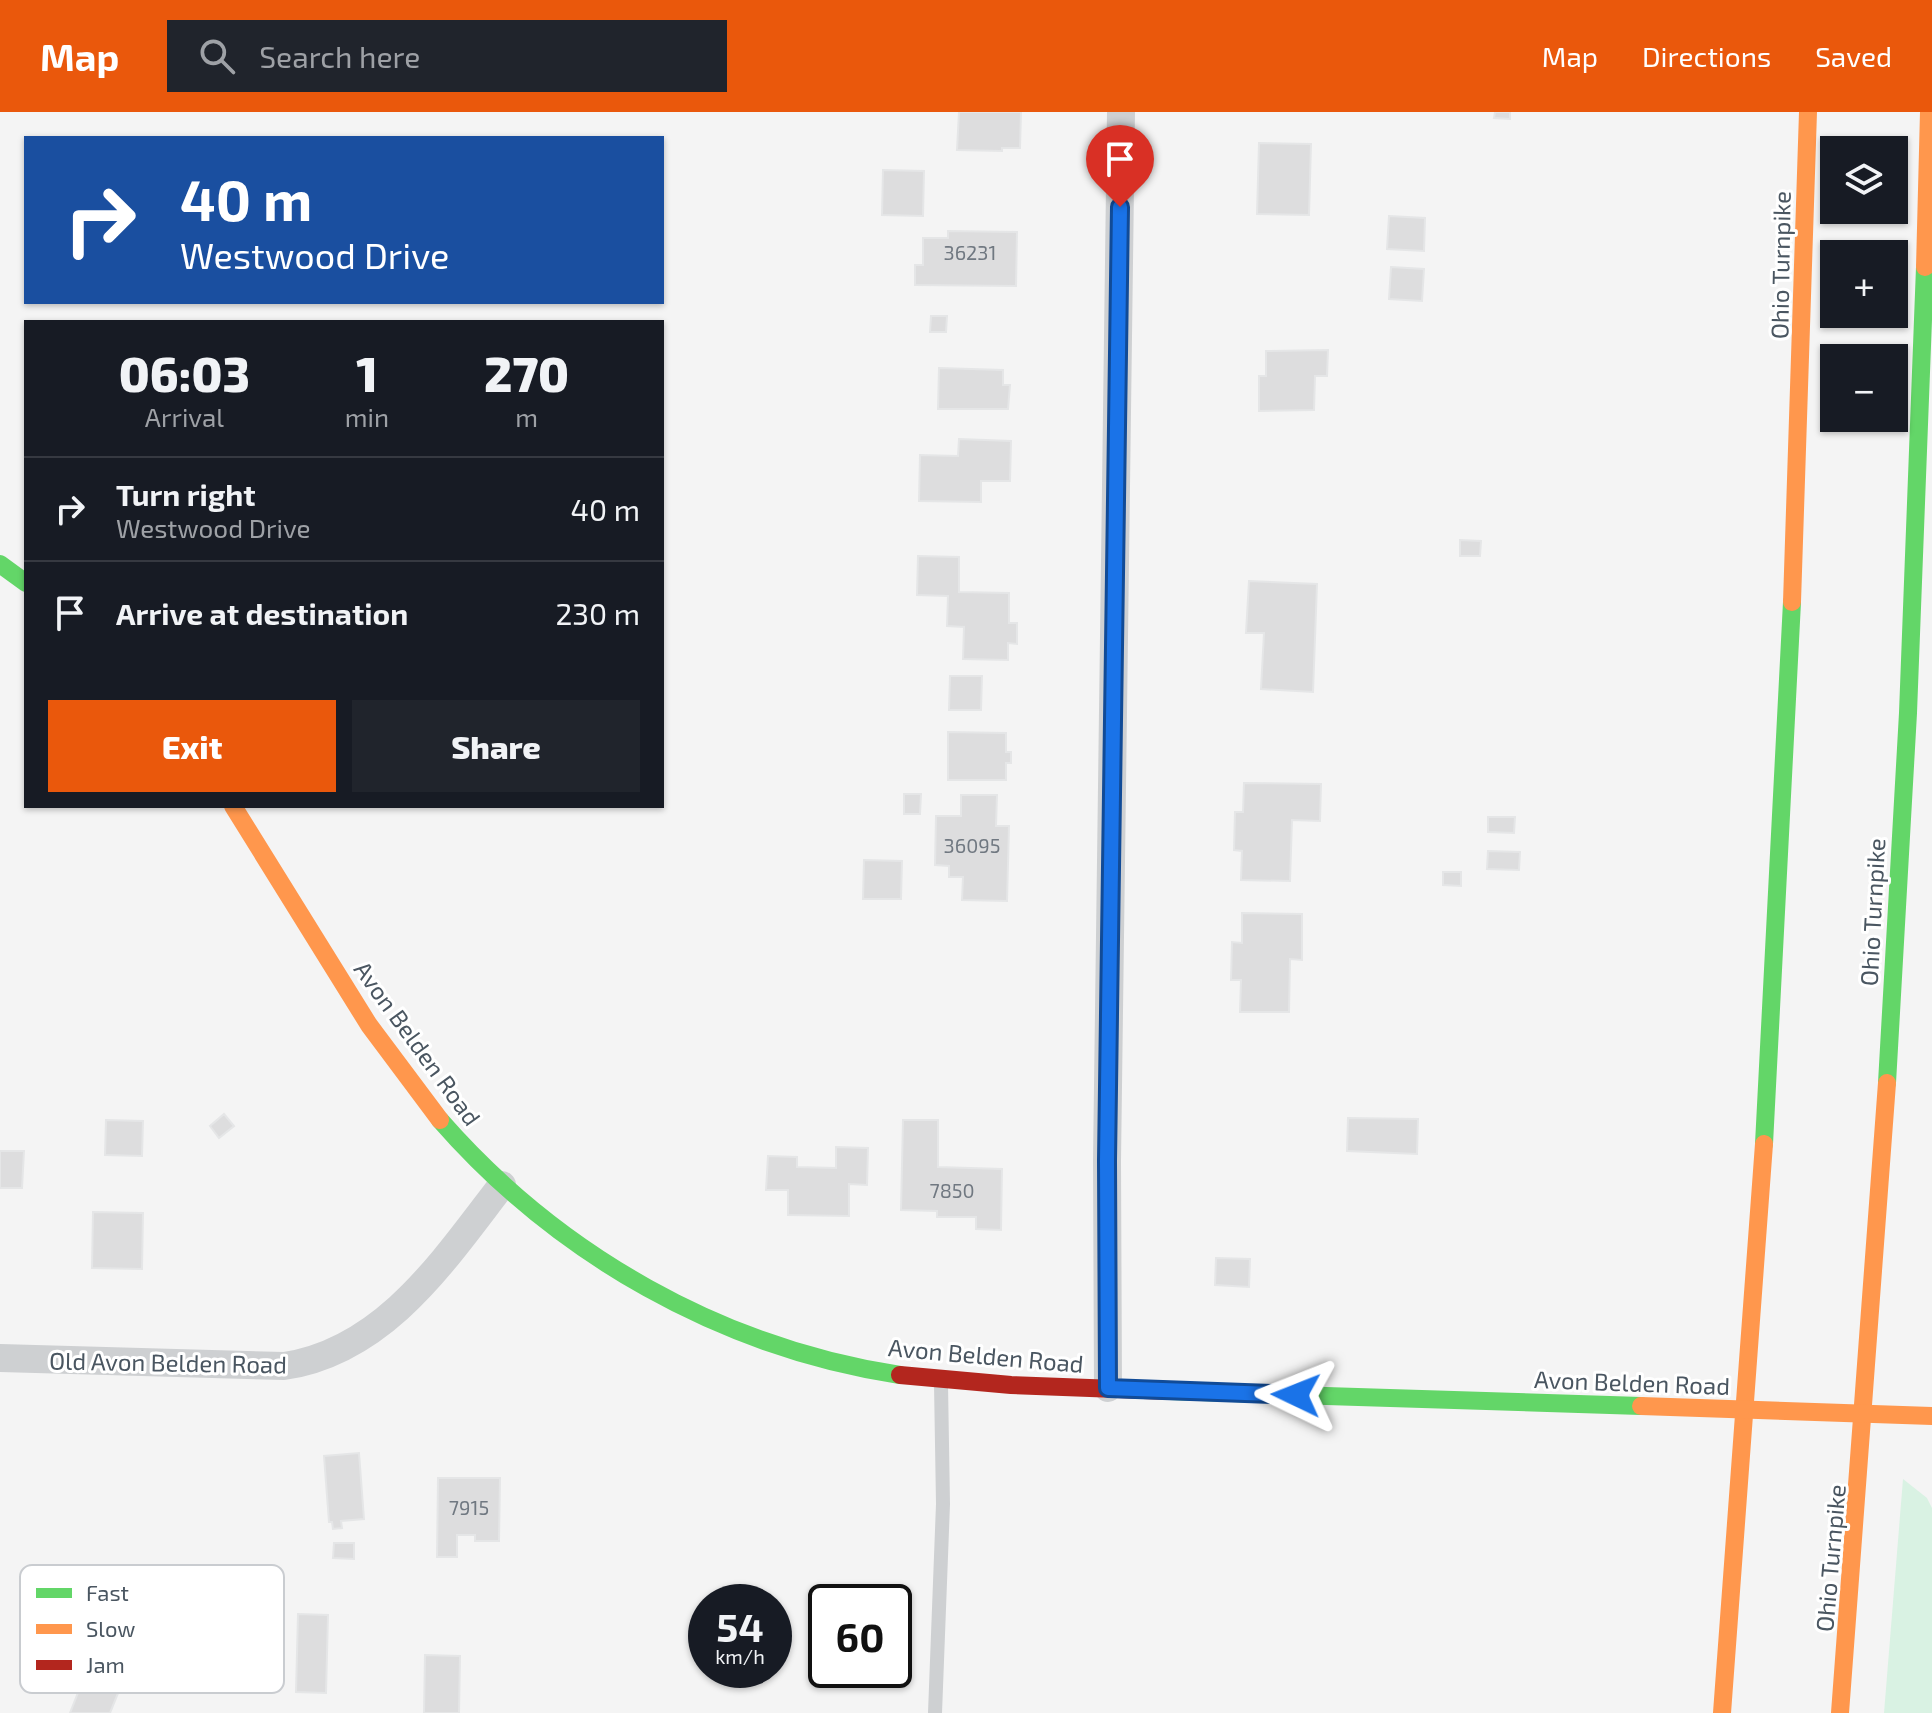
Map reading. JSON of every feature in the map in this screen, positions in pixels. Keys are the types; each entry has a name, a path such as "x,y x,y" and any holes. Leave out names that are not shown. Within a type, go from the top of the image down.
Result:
{"main road":[{"name":"Ohio Turnpike","path":"1722,1713 1740,1503 1770,1000 1799,450 1808,112"},
{"name":"Ohio Turnpike","path":"1840,1713 1869,1382 1903,801 1929,112"},
{"path":"0,564 24,582"},
{"name":"Avon Belden Road","path":"234,808 404,1072 462,1145 502,1185 601,1261 678,1304 768,1341 863,1369 940,1380 1932,1416"}],"street":[{"path":"1108,1388 1107,1161 1121,112"},
{"name":"Old Avon Belden Road","path":"0,1358 284,1366 325,1356 364,1336 396,1311 502,1185"}],"lane":[{"path":"935,1713 943,1504 940,1380"}],"green space":[{"path":"1903,1479 1927,1498 1932,1508 1932,1713 1884,1713"}],"building":[{"path":"959,112 1021,112 1020,148 1002,148 1002,151 957,150"},
{"path":"1495,112 1510,112 1510,119 1494,118"},
{"path":"1259,143 1311,144 1309,215 1257,214"},
{"path":"883,170 924,171 923,216 882,215"},
{"path":"1389,216 1425,218 1424,251 1387,249"},
{"path":"948,231 1017,232 1016,286 915,285 915,265 923,265 923,238 948,238"},
{"path":"1391,267 1424,269 1422,301 1389,299"},
{"path":"931,316 947,316 946,332 930,332"},
{"path":"1328,350 1327,376 1315,376 1314,410 1259,411 1259,376 1266,376 1266,351"},
{"path":"939,368 1003,370 1003,385 1010,385 1008,409 938,409"},
{"path":"959,439 1011,441 1010,481 981,481 981,502 919,501 920,455 958,456"},
{"path":"1460,540 1481,541 1480,556 1460,556"},
{"path":"918,556 959,557 959,592 1009,593 1009,623 1017,623 1017,644 1008,643 1008,660 963,659 964,627 947,626 948,596 917,595"},
{"path":"1249,581 1317,584 1313,692 1261,689 1264,633 1246,633"},
{"path":"950,676 982,676 981,710 949,710"},
{"path":"948,732 1006,733 1006,752 1011,752 1011,763 1006,763 1006,780 948,780"},
{"path":"1244,783 1321,784 1320,821 1292,820 1290,881 1241,880 1242,851 1234,850 1235,812 1243,812"},
{"path":"904,794 921,794 920,814 904,814"},
{"path":"961,795 997,795 996,826 1009,826 1007,901 962,900 963,877 949,877 949,866 935,865 936,816 961,816"},
{"path":"1488,817 1515,817 1514,833 1488,832"},
{"path":"1488,851 1520,852 1519,870 1487,869"},
{"path":"864,860 902,861 901,899 863,899"},
{"path":"1443,872 1461,872 1461,886 1443,885"},
{"path":"1242,913 1302,914 1302,960 1290,959 1289,1012 1240,1012 1241,980 1231,980 1232,942 1242,943"},
{"path":"224,1114 234,1126 219,1138 210,1126"},
{"path":"1348,1118 1418,1119 1417,1154 1347,1151"},
{"path":"106,1120 143,1121 142,1156 105,1155"},
{"path":"903,1120 938,1120 938,1167 1002,1169 1001,1230 976,1229 976,1217 937,1217 937,1211 901,1210"},
{"path":"836,1147 868,1148 867,1185 849,1184 849,1216 788,1215 788,1190 766,1190 768,1156 797,1157 797,1167 836,1168"},
{"path":"0,1151 24,1151 22,1188 0,1188"},
{"path":"93,1212 143,1213 142,1269 92,1268"},
{"path":"1216,1258 1250,1259 1249,1287 1215,1285"},
{"path":"359,1453 364,1519 341,1521 342,1528 333,1529 332,1522 329,1522 324,1456"},
{"path":"438,1478 500,1478 499,1541 475,1541 475,1535 457,1535 457,1557 437,1557"},
{"path":"334,1543 354,1543 354,1559 333,1558"},
{"path":"298,1614 328,1615 326,1693 296,1692"},
{"path":"425,1655 460,1656 459,1713 424,1713"},
{"path":"78,1693 118,1693 110,1713 70,1713"}],"traffic: fast":[{"path":"1887,1083 1908,713 1925,267"},
{"path":"0,564 24,582"},
{"path":"1764,1144 1792,602"},
{"path":"440,1120 486,1169 537,1213 590,1253 648,1288 707,1318 770,1343 834,1362 900,1375"},
{"path":"1170,1391 1641,1406"}],"traffic: slow":[{"path":"1792,602 1808,112"},
{"path":"1925,267 1929,112"},
{"path":"234,808 369,1025 440,1120"},
{"path":"1840,1713 1887,1083"},
{"path":"1722,1713 1764,1144"},
{"path":"1641,1406 1932,1416"}],"traffic: jam":[{"path":"900,1375 1011,1385 1170,1391"}],"route":[{"path":"1120,207 1107,1161 1108,1388 1296,1395"}]}
